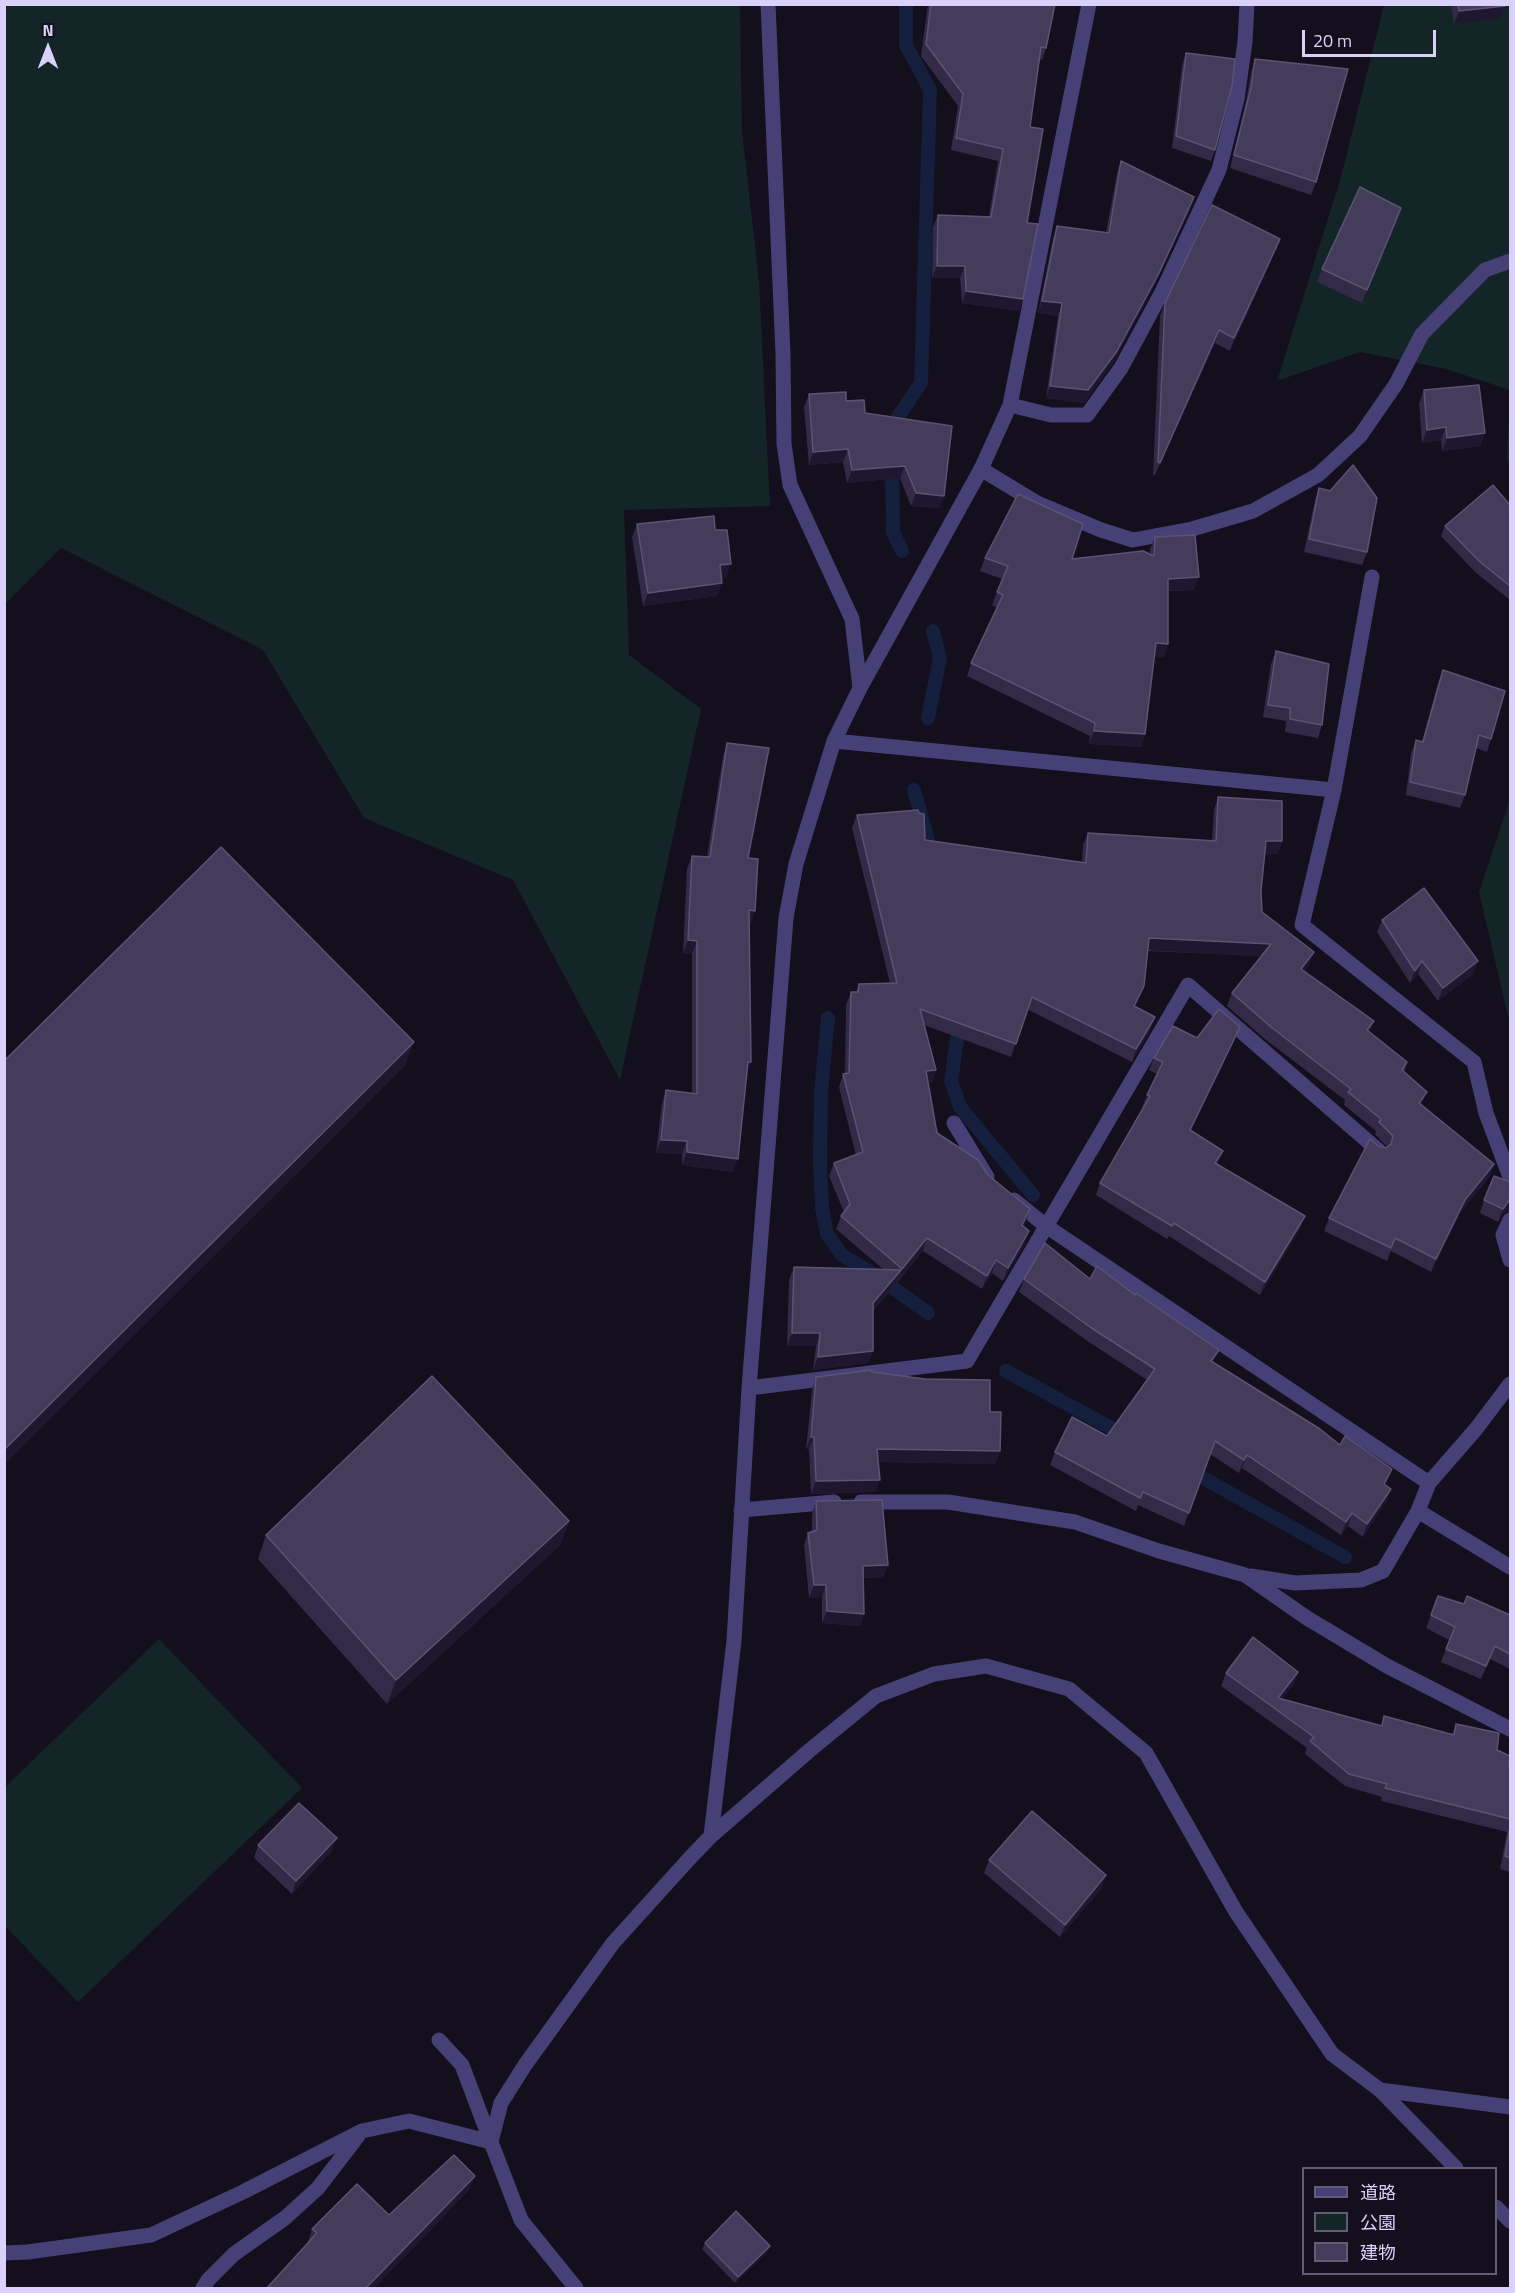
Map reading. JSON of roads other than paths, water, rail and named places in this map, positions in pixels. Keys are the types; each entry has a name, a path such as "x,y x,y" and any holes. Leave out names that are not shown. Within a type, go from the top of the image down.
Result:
{"street":[{"path":"768,4 783,354 784,444 790,485 852,619 860,688"},
{"path":"711,1836 734,1641 749,1389 786,918 796,864 834,741 860,688 981,469 1010,405 1089,4"},
{"path":"1010,405 1051,415 1087,415 1121,368 1163,290 1219,170 1237,99 1245,42 1247,4"},
{"path":"981,469 1037,502 1101,530 1133,540 1192,529 1253,511 1318,475 1360,436 1396,384 1422,334 1485,270 1510,261"},
{"path":"1372,577 1334,790 1302,925 1474,1062 1486,1113 1510,1176"},
{"path":"834,741 1334,790"},
{"path":"749,1389 967,1361 1188,985 1379,1151"},
{"path":"954,1123 989,1180 1046,1226 1429,1483"},
{"path":"1510,1220 1503,1235 1510,1260"},
{"path":"741,1510 831,1502 948,1502 1075,1522 1159,1551 1245,1575 1295,1583 1361,1580 1383,1571 1418,1511 1429,1483 1476,1429 1510,1384"},
{"path":"1418,1511 1510,1567"},
{"path":"1245,1575 1307,1618 1387,1666 1510,1729"},
{"path":"492,2142 501,2103 525,2065 613,1943 711,1836 876,1696 934,1674 986,1666 1069,1689 1146,1753 1236,1912 1332,2054 1380,2090 1454,2167"},
{"path":"439,2040 462,2065 521,2220 576,2289"},
{"path":"1380,2090 1510,2107"},
{"path":"4,2253 151,2235 243,2192 362,2131 409,2121 492,2142"},
{"path":"203,2289 208,2280 234,2254 285,2218 318,2188 362,2131"},
{"path":"1497,2208 1510,2222"}],"waterway":[{"path":"892,434 892,426 921,383 930,90 906,45 906,4"},
{"path":"892,462 893,532 902,551"},
{"path":"928,718 940,658 933,631"},
{"path":"914,790 933,858"},
{"path":"828,1018 821,1092 820,1158 822,1208 827,1234 842,1255 875,1275 928,1313"},
{"path":"960,1019 951,1081 960,1107 1033,1195"},
{"path":"1006,1371 1128,1437"},
{"path":"1187,1469 1345,1557"}]}
